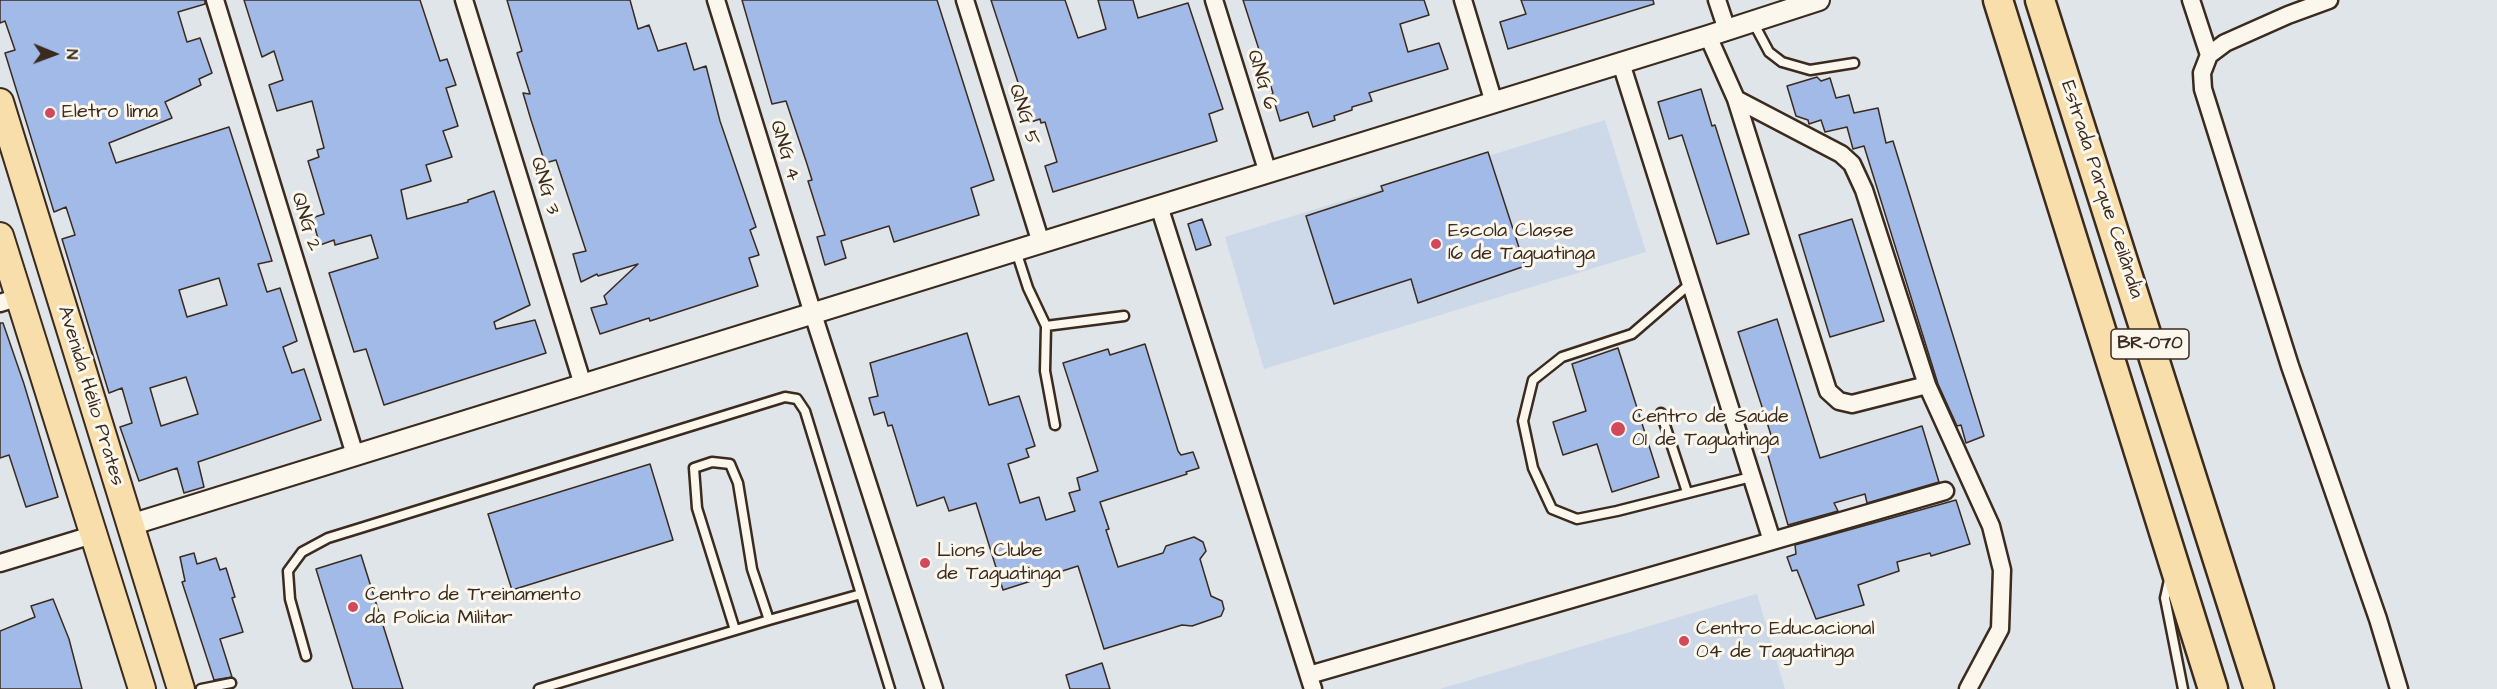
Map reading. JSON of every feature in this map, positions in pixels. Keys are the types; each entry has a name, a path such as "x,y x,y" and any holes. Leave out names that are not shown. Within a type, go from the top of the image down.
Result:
{"highway":[{"name":"Estrada Parque Ceilândia","path":"1998,0 2213,689"},
{"name":"Estrada Parque Ceilândia","path":"2040,0 2259,689"}],"main road":[{"name":"Avenida Hélio Prates","path":"0,102 182,689"},
{"name":"Avenida Hélio Prates","path":"0,236 10,300 92,535 142,689"}],"street":[{"name":"QNG 2","path":"215,0 355,455"},
{"name":"QNG 3","path":"464,0 583,385"},
{"name":"QNG 4","path":"716,0 813,314 934,689"},
{"name":"QNG 5","path":"965,0 1041,243"},
{"name":"QNG 6","path":"1214,0 1268,173"},
{"path":"1463,0 1494,103"},
{"path":"1717,0 1717,33 1828,391 1839,401 1852,404 1927,385"},
{"path":"130,525 1494,103 1819,0"},
{"path":"2191,0 2209,56"},
{"path":"2329,0 2288,15 2225,43 2209,56 2202,73 2203,89 2290,366 2378,619 2399,689"},
{"path":"1621,63 1772,541"},
{"path":"1736,99 1841,154 1852,164 1864,190 1927,385 1991,526 2002,570 2000,629 1968,689"},
{"path":"1159,206 1311,682 1772,541 1945,491"},
{"path":"0,563 92,535"}],"lane":[{"path":"1753,22 1769,52 1782,62 1810,70 1854,63"},
{"path":"1016,251 1028,288 1046,326 1045,371 1055,425"},
{"path":"1691,284 1632,334 1562,357 1533,380 1523,421 1533,468 1552,509 1577,519 1617,512 1751,477"},
{"path":"1046,326 1124,316"},
{"path":"306,656 290,598 288,571 302,552 328,538 785,397 797,399 805,411 890,689"},
{"path":"1661,413 1687,492"},
{"path":"735,630 697,508 694,468 712,462 730,464 738,483 752,569 769,620"},
{"path":"2174,559 2165,598 2183,689"},
{"path":"539,689 861,594"},
{"path":"201,689 231,683"}],"shaded area":[{"name":"Escola Classe 16 de Taguatinga","path":"1605,120 1646,252 1264,369 1225,237"},
{"name":"Centro Educacional 04 de Taguatinga","path":"1756,594 1785,689 1440,689"}],"building":[{"path":"0,0 205,0 205,4 178,12 187,42 200,38 212,73 199,79 201,85 165,102 172,118 109,143 116,163 229,127 272,261 258,264 267,292 280,288 297,341 283,347 292,373 304,369 321,420 198,462 204,487 184,493 177,468 139,481 120,427 132,423 122,388 109,393 62,239 75,235 66,207 54,212 5,53 15,50 5,21 0,23","holes":["219,278 227,305 187,317 179,290","186,377 198,414 161,426 150,388"]},
{"path":"244,0 420,0 440,61 447,59 456,85 446,88 458,126 443,131 452,157 426,165 431,181 401,190 407,219 468,202 468,200 494,191 530,305 494,322 496,329 535,320 546,353 384,405 366,349 354,352 329,273 378,258 371,235 335,245 334,240 320,245 312,218 324,214 308,161 319,157 317,150 324,148 312,101 277,111 269,85 283,80 274,51 262,57"},
{"path":"507,0 630,0 638,29 649,25 658,51 686,43 694,70 706,66 720,121 756,227 750,230 759,255 749,258 758,286 650,321 649,318 600,334 591,308 607,304 604,296 638,264 598,276 597,274 581,282 573,254 586,251 556,160 545,163 531,120 523,93 530,94 517,53 522,51"},
{"path":"742,0 937,0 994,180 971,188 979,215 894,242 889,226 841,241 846,258 825,265 817,237 825,235 808,181 812,180 807,164 786,101 772,104"},
{"path":"991,0 1065,0 1078,38 1106,29 1098,0 1133,0 1138,18 1188,3 1223,109 1209,114 1217,141 1053,192 1045,166 1057,162 1045,122 1041,123 1040,119 1031,122"},
{"path":"1243,0 1424,0 1429,15 1400,24 1408,52 1439,43 1448,69 1369,93 1372,101 1352,107 1352,110 1334,116 1335,120 1313,127 1308,112 1280,121"},
{"path":"1521,0 1653,0 1654,4 1508,49 1500,22 1526,14"},
{"path":"1817,77 1821,81 1830,78 1836,98 1849,95 1854,113 1878,108 1886,143 1893,141 1984,436 1966,443 1961,425 1957,426 1938,384 1864,146 1853,149 1847,127 1825,132 1821,120 1809,124 1808,120 1796,116 1787,86"},
{"path":"1701,89 1712,126 1715,125 1749,234 1717,244 1682,135 1669,139 1658,102"},
{"path":"1488,152 1525,266 1418,303 1411,279 1334,304 1306,216 1383,191 1381,186"},
{"path":"1202,219 1211,245 1196,250 1188,224"},
{"path":"1852,219 1884,321 1830,337 1799,235"},
{"path":"1777,319 1820,458 1922,426 1939,482 1867,503 1865,494 1834,503 1838,511 1788,525 1763,438 1771,435 1738,332"},
{"path":"0,323 3,323 24,384 58,497 26,507 9,455 0,458"},
{"path":"967,333 989,405 1019,396 1035,446 1026,449 1029,457 1008,464 1020,503 1039,497 1046,520 1075,511 1069,493 1080,490 1077,478 1098,471 1063,363 1108,349 1110,355 1145,344 1178,451 1181,455 1193,452 1199,468 1100,502 1109,529 1106,530 1118,567 1163,553 1166,546 1194,537 1203,542 1206,551 1200,559 1211,596 1222,601 1224,609 1221,616 1192,626 1182,625 1104,649 1078,566 1003,590 976,503 949,511 944,497 917,506 892,425 888,426 884,412 874,415 869,398 878,396 870,363"},
{"path":"1618,348 1659,477 1612,492 1597,444 1563,455 1553,422 1586,411 1572,364"},
{"path":"650,464 673,540 512,590 488,514"},
{"path":"1956,500 1970,544 1931,556 1930,553 1897,562 1899,571 1858,585 1864,605 1816,619 1797,570 1792,571 1787,557 1796,554 1795,545"},
{"path":"194,553 197,564 216,558 220,570 226,568 235,597 232,598 243,632 220,639 232,677 214,680 182,582 185,581 180,557"},
{"name":"Centro de Treinamento da Polícia Militar","path":"361,555 403,689 353,689 316,569"},
{"path":"53,599 69,639 82,689 0,689 0,631 35,617 31,606"},
{"path":"1102,663 1110,689 1070,689 1066,675"}],"place":[{"name":"Eletro lima","path":"50,113"},
{"name":"Escola Classe 16 de Taguatinga","path":"1436,244"},
{"name":"Centro de Saúde 01 de Taguatinga","path":"1618,429"},
{"name":"Lions Clube de Taguatinga","path":"925,563"},
{"name":"Centro de Treinamento da Polícia Militar","path":"353,607"},
{"name":"Centro Educacional 04 de Taguatinga","path":"1684,641"}]}
